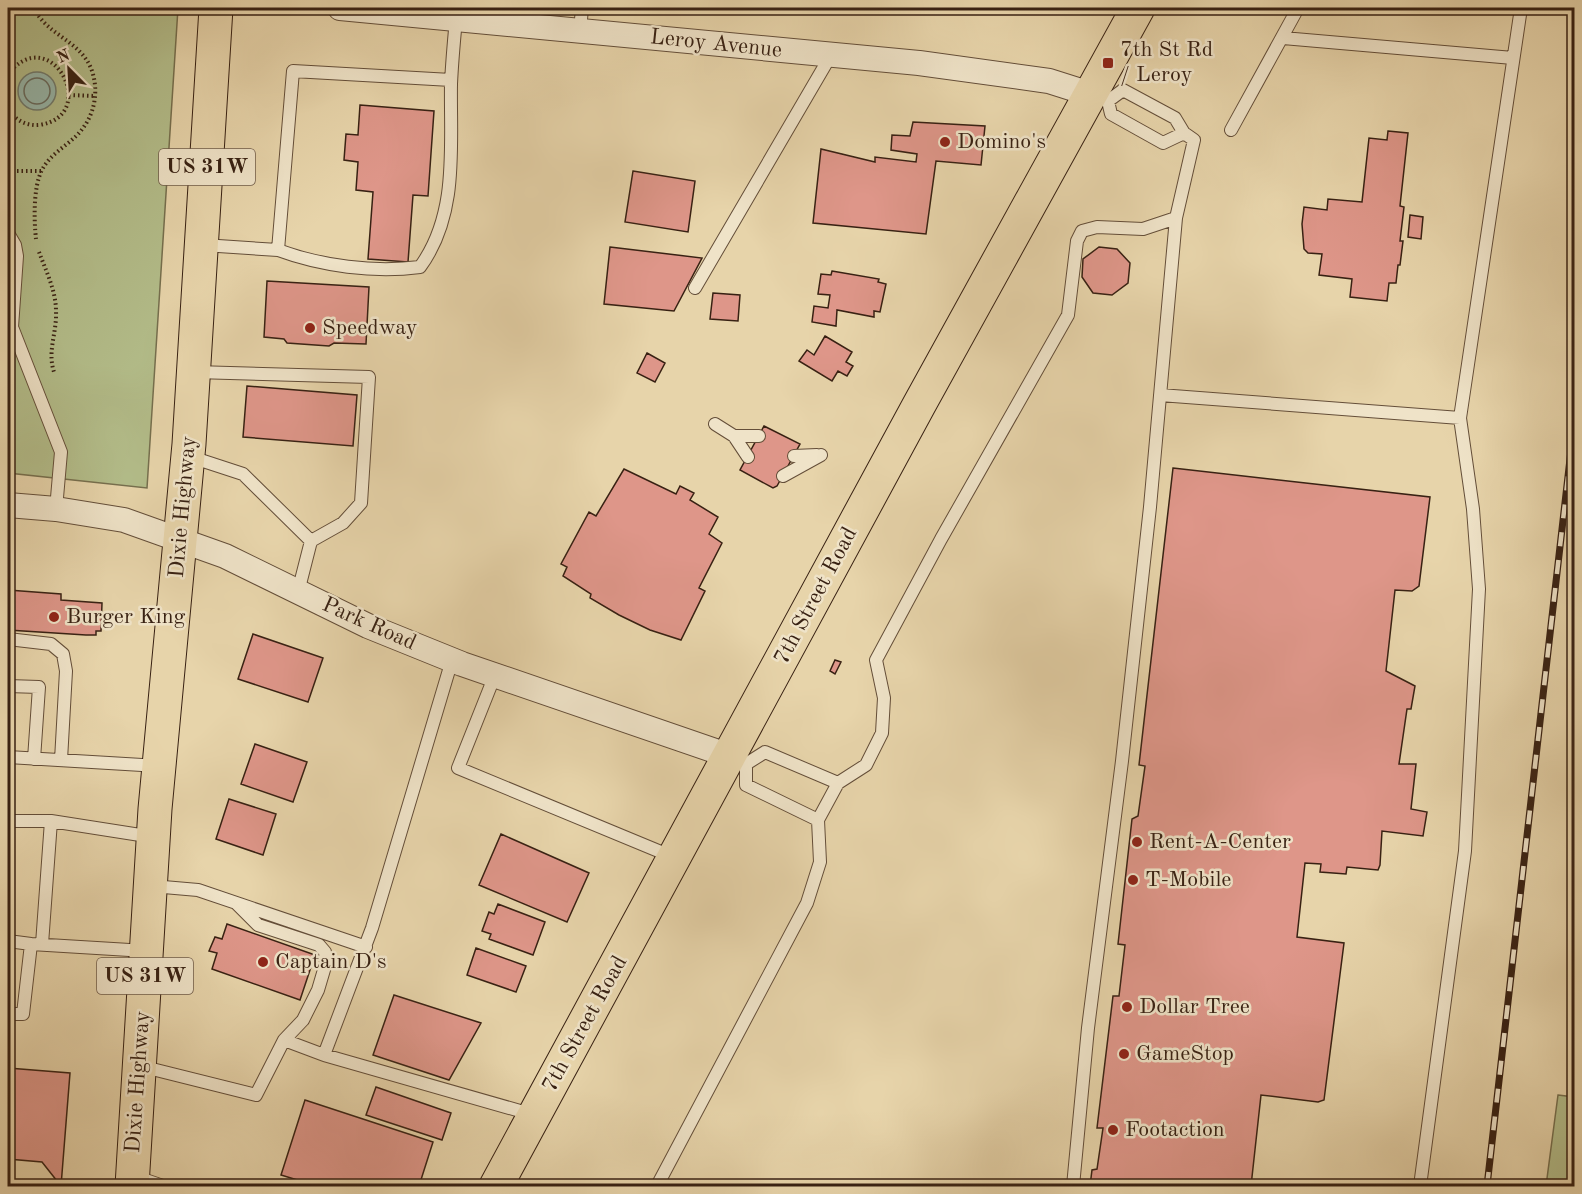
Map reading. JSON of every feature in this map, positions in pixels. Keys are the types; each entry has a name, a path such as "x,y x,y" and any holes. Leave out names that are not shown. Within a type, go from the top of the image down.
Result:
{"main road":[{"name":"Dixie Highway","path":"132,1181 153,837 188,456 216,8"},
{"name":"7th Street Road","path":"496,1186 675,858 738,760 919,405 1099,97 1138,8"}],"street":[{"name":"Leroy Avenue","path":"340,8 456,19 581,19 831,55 919,63 1049,81 1099,97"},
{"name":"Park Road","path":"8,505 56,509 124,520 225,556 368,626 452,660 738,760"}],"lane":[{"path":"1231,130 1298,8"},
{"path":"1420,1186 1465,851 1479,589 1473,509 1460,418 1521,8"},
{"path":"202,244 278,250 308,261 393,269 420,267 432,251 450,186 451,80 456,19"},
{"path":"1282,38 1513,58"},
{"path":"695,288 831,55"},
{"path":"278,250 293,71 451,80"},
{"path":"1072,1186 1088,1028 1126,724 1176,218 1194,140 1184,133 1175,118 1123,90 1099,97 1111,114 1163,143 1184,133"},
{"path":"657,1186 807,903 820,862 818,820 838,783 866,765 882,733 884,698 876,660 941,539 1068,315 1077,241 1082,231 1097,227 1143,229 1176,218"},
{"path":"8,233 15,244 17,256 12,327 61,452 56,509"},
{"path":"194,372 369,377 361,503 343,523 311,541 298,592"},
{"path":"1160,395 1460,418"},
{"path":"715,424 734,436 748,457"},
{"path":"734,436 759,436"},
{"path":"783,476 821,454 794,456"},
{"path":"188,456 243,474 311,541"},
{"path":"8,639 51,644 63,654 66,671 61,760"},
{"path":"324,1055 366,947 452,660"},
{"path":"495,675 458,768 675,858"},
{"path":"8,686 39,687 34,759"},
{"path":"818,820 746,785 738,760 765,752 838,783"},
{"path":"8,757 159,766"},
{"path":"8,1014 23,1014 36,944 51,821"},
{"path":"8,822 51,821 153,837"},
{"path":"151,886 198,890 366,947"},
{"path":"139,1066 256,1095 284,1040 303,1020 318,990 326,963 325,952 319,945 258,925 235,902"},
{"path":"8,941 146,951"},
{"path":"284,1040 324,1055 535,1116"},
{"path":"132,1181 163,1186"}],"path":[{"path":"34,8 45,24 73,44 85,57 93,75 96,96 87,123 76,137 54,154 41,171 33,221 39,252 54,297 56,313 50,361 57,382"},
{"path":"8,74 14,66 23,61 34,58 44,59 62,71 68,83 69,96 65,108 57,118 45,124 33,125 22,122 12,116 8,109"},
{"path":"69,96 96,96"},
{"path":"8,171 41,171"}],"green space":[{"path":"8,8 178,8 147,488 8,473"},
{"path":"1558,1095 1574,1097 1574,1186 1546,1186"}],"water":[{"path":"37,72 50,78 56,91 50,104 37,110 24,104 18,91 24,78"}],"building":[{"path":"360,105 434,111 428,196 413,195 408,262 368,259 373,192 356,190 358,162 344,160 346,134 358,135"},
{"path":"913,122 985,126 981,165 936,161 926,234 813,223 821,149 875,162 875,157 916,162 917,154 891,150 892,135 910,136"},
{"path":"1388,131 1408,133 1400,206 1404,207 1400,241 1403,241 1396,283 1389,283 1387,301 1350,297 1352,279 1319,275 1322,254 1308,253 1304,249 1302,224 1304,207 1327,210 1328,199 1362,202 1369,138 1387,140"},
{"path":"633,171 695,181 688,232 625,222"},
{"path":"1410,215 1423,217 1421,239 1408,237"},
{"path":"610,247 702,258 674,311 604,304"},
{"path":"1099,247 1117,249 1130,263 1128,283 1112,295 1093,293 1082,277 1083,259"},
{"path":"832,271 879,279 878,282 886,284 880,312 874,311 874,317 837,310 836,326 812,322 814,306 828,308 830,295 818,294 821,274 831,275"},
{"path":"267,281 369,287 366,344 334,343 329,346 287,343 284,339 264,337"},
{"path":"713,293 740,295 738,321 710,319"},
{"path":"825,336 852,352 846,362 853,366 847,376 838,371 832,381 799,361 807,350 814,355"},
{"path":"647,353 665,363 655,382 637,373"},
{"path":"247,386 357,395 353,446 243,437"},
{"path":"764,426 800,444 777,486 773,488 740,470"},
{"path":"1173,468 1430,497 1419,586 1412,591 1395,590 1386,671 1415,686 1411,709 1407,709 1399,764 1416,764 1411,809 1427,812 1423,836 1382,831 1378,870 1347,867 1346,874 1320,872 1321,864 1305,863 1297,937 1344,943 1324,1100 1318,1102 1261,1095 1251,1186 1090,1186 1092,1170 1097,1169 1103,1128 1097,1128 1113,996 1119,996 1125,945 1118,944 1132,819 1138,816 1145,766 1139,765"},
{"path":"624,469 676,494 680,486 694,493 690,500 718,517 709,534 722,543 699,588 705,591 681,640 650,630 619,615 590,598 591,594 563,576 567,567 561,564 589,512 596,516"},
{"name":"Burger King","path":"8,590 61,594 61,600 102,603 101,631 96,631 96,635 86,635 8,630"},
{"path":"253,634 323,658 308,702 238,679"},
{"path":"835,660 841,662 835,674 830,671"},
{"path":"255,744 307,762 293,802 241,784"},
{"path":"229,799 276,814 263,855 216,839"},
{"path":"501,834 589,873 567,922 479,885"},
{"path":"498,904 545,922 533,955 489,939 491,934 482,931 489,912 494,914"},
{"name":"Captain D's","path":"227,924 315,955 300,1000 212,969 217,953 209,951 215,937 222,939"},
{"path":"476,948 526,966 516,992 467,975"},
{"path":"394,995 481,1023 449,1080 373,1055"},
{"path":"8,1068 70,1073 61,1186 42,1162 8,1159"},
{"path":"376,1087 451,1113 442,1140 366,1115"},
{"path":"305,1100 433,1142 419,1186 317,1186 281,1175"}],"railway":[{"path":"1487,1186 1574,424"}],"place":[{"name":"7th St Rd / Leroy","path":"1108,63"},
{"name":"Domino's","path":"945,142"},
{"name":"Speedway","path":"310,328"},
{"name":"Burger King","path":"54,617"},
{"name":"Rent-A-Center","path":"1137,842"},
{"name":"T-Mobile","path":"1133,880"},
{"name":"Captain D's","path":"263,962"},
{"name":"Dollar Tree","path":"1127,1007"},
{"name":"GameStop","path":"1124,1054"},
{"name":"Footaction","path":"1113,1130"}]}
